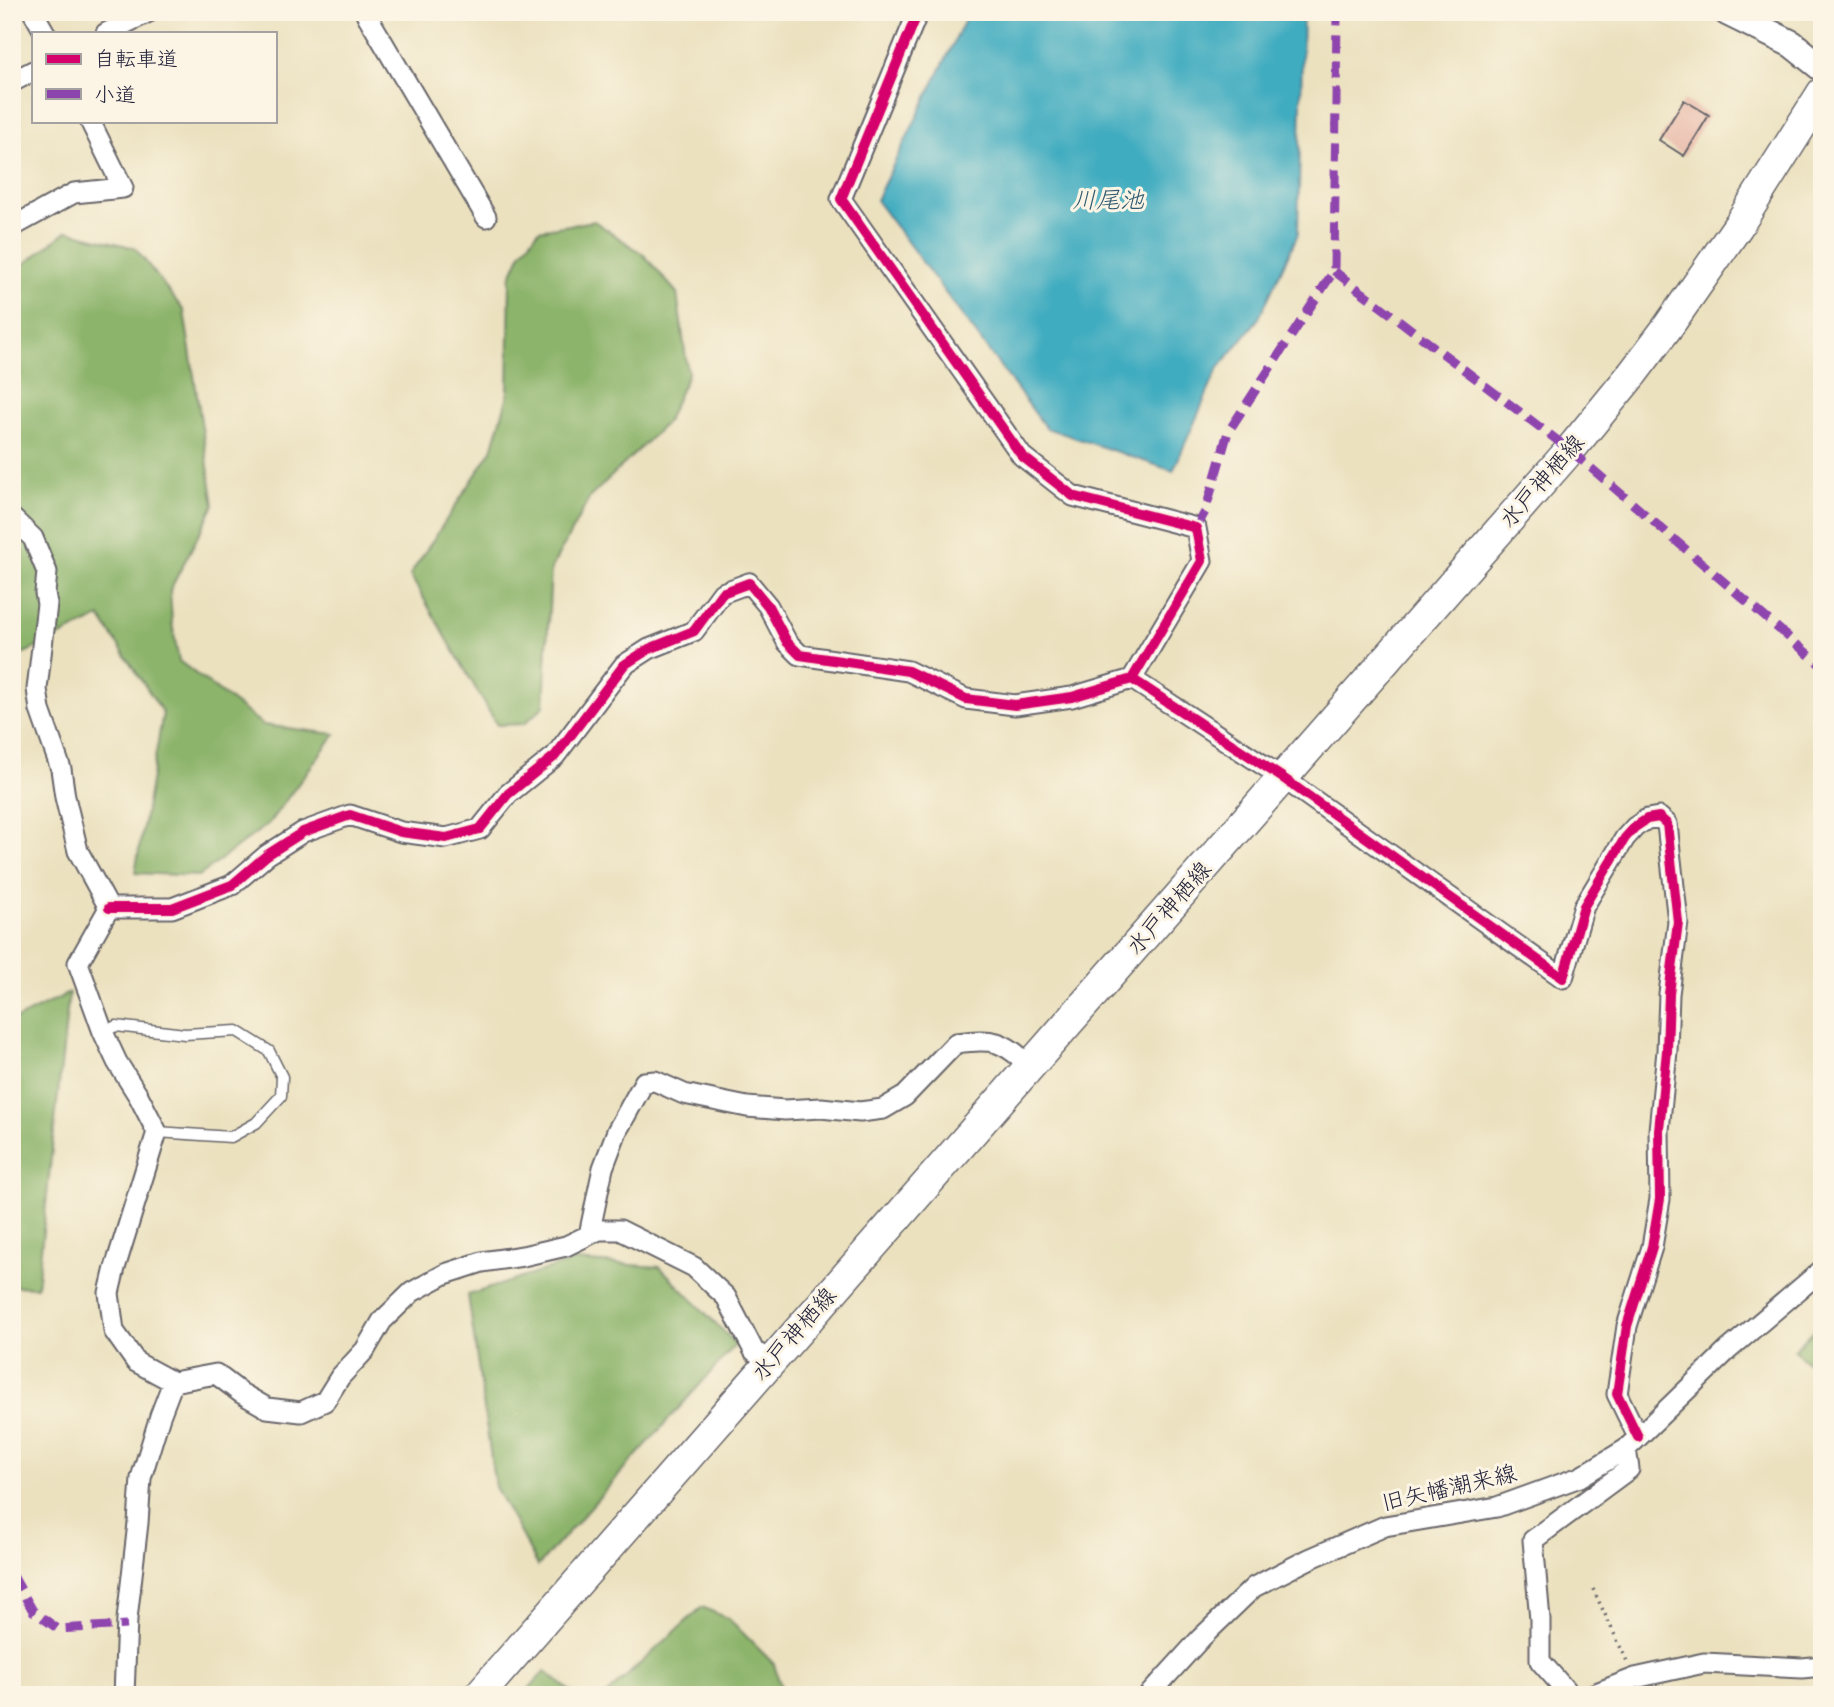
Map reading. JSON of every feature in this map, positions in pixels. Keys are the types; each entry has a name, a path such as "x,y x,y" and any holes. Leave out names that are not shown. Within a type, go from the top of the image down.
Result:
{"main road":[{"name":"水戸神栖線","path":"479,1695 1570,450 1667,328 1738,226 1822,93"}],"street":[{"path":"33,12 43,32"},
{"path":"108,32 149,12"},
{"path":"365,12 486,217"},
{"path":"109,908 172,908 232,885 267,855 303,832 350,814 401,832 446,838 480,829 508,794 555,756 624,665 649,649 694,631 722,593 749,583 768,606 787,642 800,655 908,671 966,699 1015,705 1072,697 1132,679 1202,561 1196,528 1073,496 1022,456 841,199 918,12"},
{"path":"1727,12 1792,44 1822,68"},
{"path":"12,82 32,72"},
{"path":"12,227 75,193 123,188 90,122"},
{"path":"12,518 33,538 47,572 47,604 37,689 40,710 61,769 78,851 109,908"},
{"path":"1132,679 1283,778 1563,978 1584,906 1625,838 1647,819 1659,817 1667,824 1678,922 1669,994 1667,1051 1659,1130 1660,1199 1652,1247 1627,1326 1617,1394 1632,1443 1629,1469 1532,1540 1541,1661 1570,1695"},
{"path":"109,908 78,963 117,1062 157,1132 109,1293 114,1331 136,1362 173,1382 216,1374 267,1408 301,1412 325,1401 341,1377 365,1350 382,1321 412,1292 445,1273 482,1262 566,1246 599,1230 620,1230 694,1267 726,1297 754,1351 771,1361"},
{"path":"589,1235 603,1168 617,1131 644,1082 655,1081 684,1094 747,1107 786,1110 821,1108 860,1112 883,1108 905,1096 956,1043 999,1042 1030,1066"},
{"name":"旧矢幡潮来線","path":"1149,1695 1201,1638 1254,1587 1287,1570 1385,1526 1497,1507 1580,1477 1632,1443 1728,1350 1822,1270"},
{"path":"124,1695 127,1619 141,1478 173,1382"},
{"path":"1591,1695 1635,1678 1704,1663 1802,1668 1822,1666"}],"lane":[{"path":"103,1032 116,1026 184,1034 237,1031 269,1051 282,1077 281,1096 256,1122 231,1137 157,1132"}],"path":[{"path":"1594,1589 1635,1678"}],"green space":[{"path":"594,221 643,254 677,293 688,374 666,423 590,497 551,569 544,706 524,724 497,725 410,575 492,450 508,395 510,278 521,253 539,230"},
{"path":"67,231 135,248 184,311 214,505 170,590 172,623 179,661 263,725 335,734 269,823 199,876 135,873 163,713 100,617 12,659 12,274"},
{"path":"69,993 37,1287 12,1286 12,1021"},
{"path":"574,1261 660,1267 736,1344 538,1566 495,1487 468,1295"},
{"path":"1822,1322 1822,1376 1794,1350"},
{"path":"702,1607 729,1619 774,1664 783,1695 606,1695"},
{"path":"545,1671 575,1695 523,1695"}],"water":[{"name":"川尾池","path":"969,12 1303,12 1298,234 1259,318 1218,369 1173,471 1046,428 876,200"}],"building":[{"path":"1684,100 1709,115 1684,156 1659,140"}],"marked path":[{"path":"1196,528 1205,512 1228,432 1334,271 1337,13"},
{"path":"1334,271 1570,450 1822,666"},
{"path":"12,1574 33,1611 58,1629 127,1625"}],"cycle path":[{"path":"109,908 172,908 232,885 267,855 303,832 350,815 401,832 446,838 480,829 508,794 555,756 624,665 649,649 694,631 722,593 749,583 768,606 787,642 800,655 908,671 966,699 1015,705 1072,697 1132,679 1202,561 1196,528 1073,496 1022,456 841,199 918,12"},
{"path":"1132,679 1283,778 1563,978 1584,906 1625,838 1647,819 1659,817 1667,824 1678,922 1669,994 1667,1051 1659,1130 1660,1199 1652,1247 1627,1326 1617,1394 1638,1437"}]}
